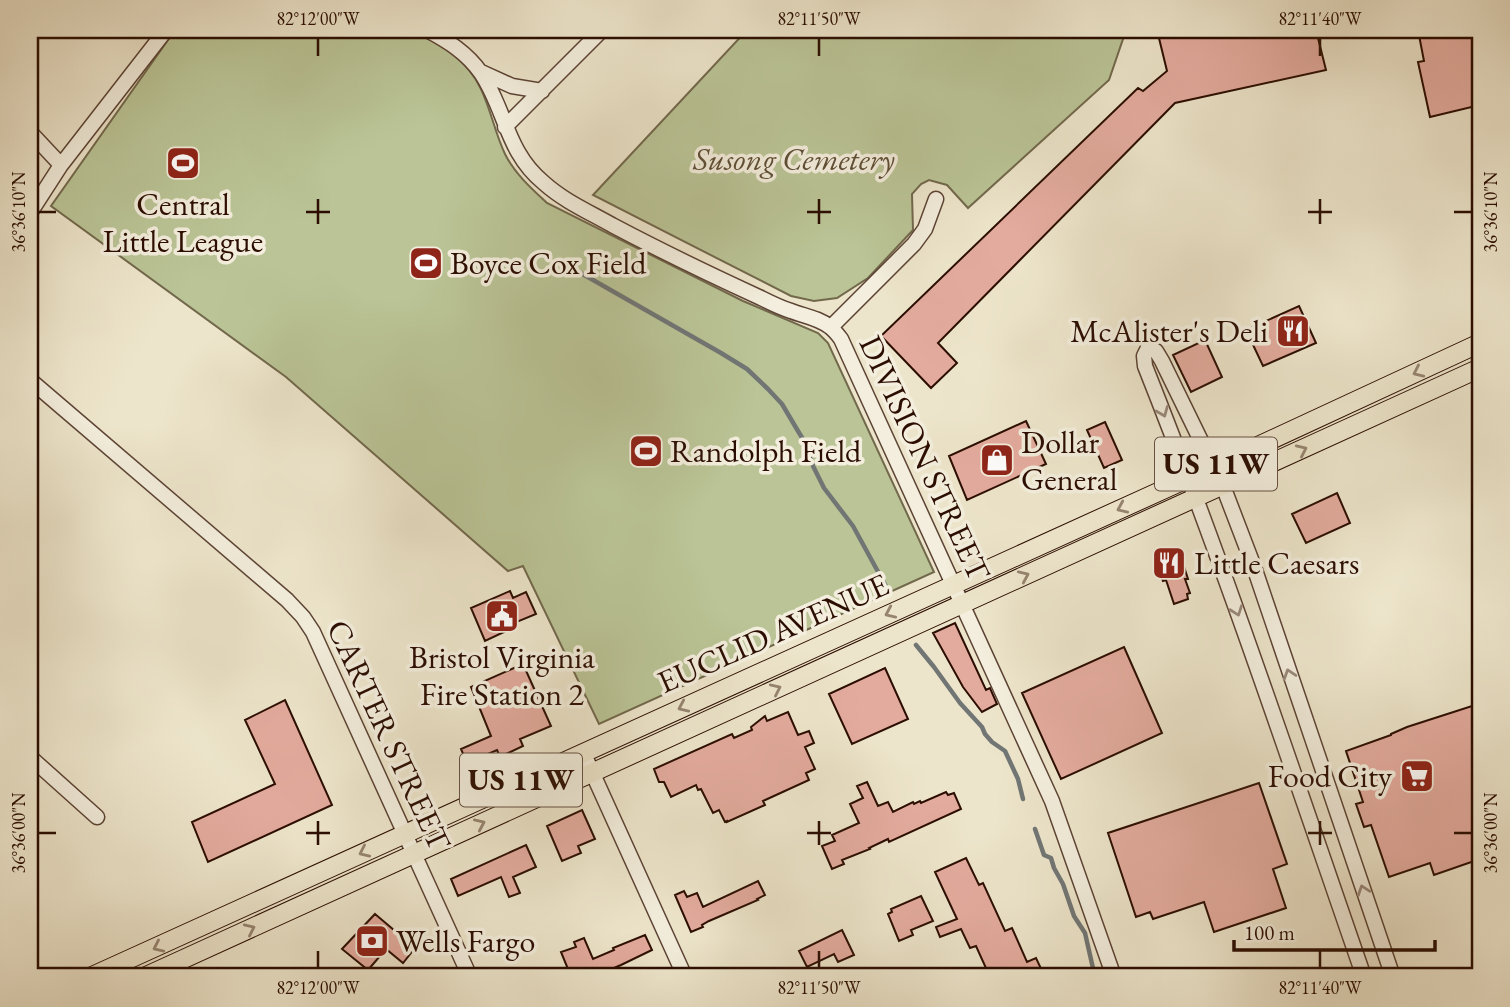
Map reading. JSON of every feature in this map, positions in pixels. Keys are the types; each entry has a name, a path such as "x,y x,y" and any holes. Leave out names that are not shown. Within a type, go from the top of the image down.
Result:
{"main road":[{"name":"EUCLID AVENUE","path":"90,977 1480,343"},
{"name":"EUCLID AVENUE","path":"144,977 1480,368"}],"street":[{"path":"30,213 61,165 166,30"},
{"name":"DIVISION STREET","path":"427,30 458,49 480,71 516,149 542,182 562,198 713,276 788,310 820,321 831,327 841,338 1052,801 1114,977"},
{"path":"505,127 602,30"},
{"path":"480,71 512,86 542,91"},
{"path":"30,132 61,165"},
{"path":"831,327 914,244 925,229 936,199"},
{"path":"1364,977 1271,704 1189,478 1145,366 1147,348 1156,351 1163,361 1223,486 1254,567 1393,977"},
{"name":"CARTER STREET","path":"30,380 287,600 303,617 313,632 470,977"},
{"path":"583,752 685,977"},
{"path":"30,757 97,817"}],"green space":[{"path":"175,30 414,30 443,46 476,79 509,161 524,181 547,203 743,301 818,333 828,343 934,572 599,724 523,566 508,571 286,377 51,206"},
{"name":"Susong Cemetery","path":"747,30 1124,30 1124,36 1109,80 968,208 947,185 929,180 921,184 912,194 913,230 868,278 837,298 814,301 791,296 593,195"}],"building":[{"path":"1157,30 1316,30 1326,70 1175,103 938,343 957,363 931,388 881,336 1138,88 1143,91 1167,71"},
{"path":"1418,30 1471,30 1480,80 1480,105 1430,117 1418,62 1424,61"},
{"path":"1299,306 1316,343 1263,366 1246,330"},
{"path":"1205,340 1222,377 1191,392 1173,355"},
{"name":"Dollar General","path":"1026,421 1046,464 967,500 949,456"},
{"path":"1105,422 1122,460 1104,468 1087,430"},
{"path":"1337,493 1350,523 1306,543 1292,514"},
{"path":"1179,551 1190,593 1187,594 1188,599 1174,604 1156,560"},
{"name":"Bristol Virginia Fire Station 2","path":"510,591 513,598 526,592 536,614 502,628 504,632 485,641 471,608"},
{"path":"955,623 986,690 990,688 997,704 982,712 963,687 933,633"},
{"path":"1124,647 1162,733 1061,779 1022,693"},
{"path":"523,664 551,726 520,739 523,746 500,757 497,750 467,763 461,749 491,736 471,687"},
{"path":"885,668 908,719 852,744 829,694"},
{"path":"285,700 332,805 208,862 192,822 275,784 245,720"},
{"name":"Food City","path":"1472,706 1475,716 1480,715 1480,859 1434,875 1430,863 1389,877 1371,825 1364,827 1356,804 1363,802 1346,751"},
{"path":"788,712 798,735 809,731 814,743 805,747 815,769 806,773 809,780 763,801 765,805 725,822 719,810 713,813 701,789 698,790 696,785 671,797 664,782 659,782 654,769 732,734 734,738 752,730 751,727 765,716 767,721"},
{"path":"867,782 878,806 888,802 893,812 913,802 921,803 946,792 948,795 954,793 961,809 842,860 844,864 832,869 822,846 835,841 832,835 859,823 850,804 863,798 857,786"},
{"path":"1259,783 1287,864 1273,869 1286,908 1214,932 1204,902 1153,919 1150,912 1136,917 1108,833"},
{"path":"582,810 595,839 578,846 581,853 562,861 547,826"},
{"path":"526,845 536,867 513,877 520,893 509,897 501,877 458,896 451,879"},
{"path":"966,858 979,885 983,883 1005,931 1012,928 1027,962 1036,958 1045,977 990,977 976,946 970,948 961,929 940,937 936,927 957,919 935,872"},
{"path":"758,881 765,895 691,932 675,895 684,891 687,897 697,893 703,907"},
{"path":"921,896 933,921 911,930 913,935 899,941 888,914 892,912 891,909"},
{"path":"375,914 415,948 403,963 386,949 368,970 342,949"},
{"path":"842,930 854,955 838,962 834,954 807,967 799,951"},
{"path":"645,935 652,950 621,965 593,977 550,977 568,969 561,952 576,947 574,942 584,938 593,959"}],"waterway":[{"path":"572,268 747,369 768,389 782,404 807,446 824,488 853,526 888,590"},
{"path":"916,645 985,734 1005,751 1018,779 1023,799"},
{"path":"1035,829 1044,855 1051,858 1074,916 1085,933 1095,977"}],"place":[{"name":"Central Little League","path":"183,163"},
{"name":"Boyce Cox Field","path":"426,263"},
{"name":"McAlister's Deli","path":"1293,331"},
{"name":"Randolph Field","path":"646,451"},
{"name":"Dollar General","path":"997,460"},
{"name":"Little Caesars","path":"1169,563"},
{"name":"Bristol Virginia Fire Station 2","path":"502,616"},
{"name":"Food City","path":"1417,776"},
{"name":"Wells Fargo","path":"372,941"}]}
